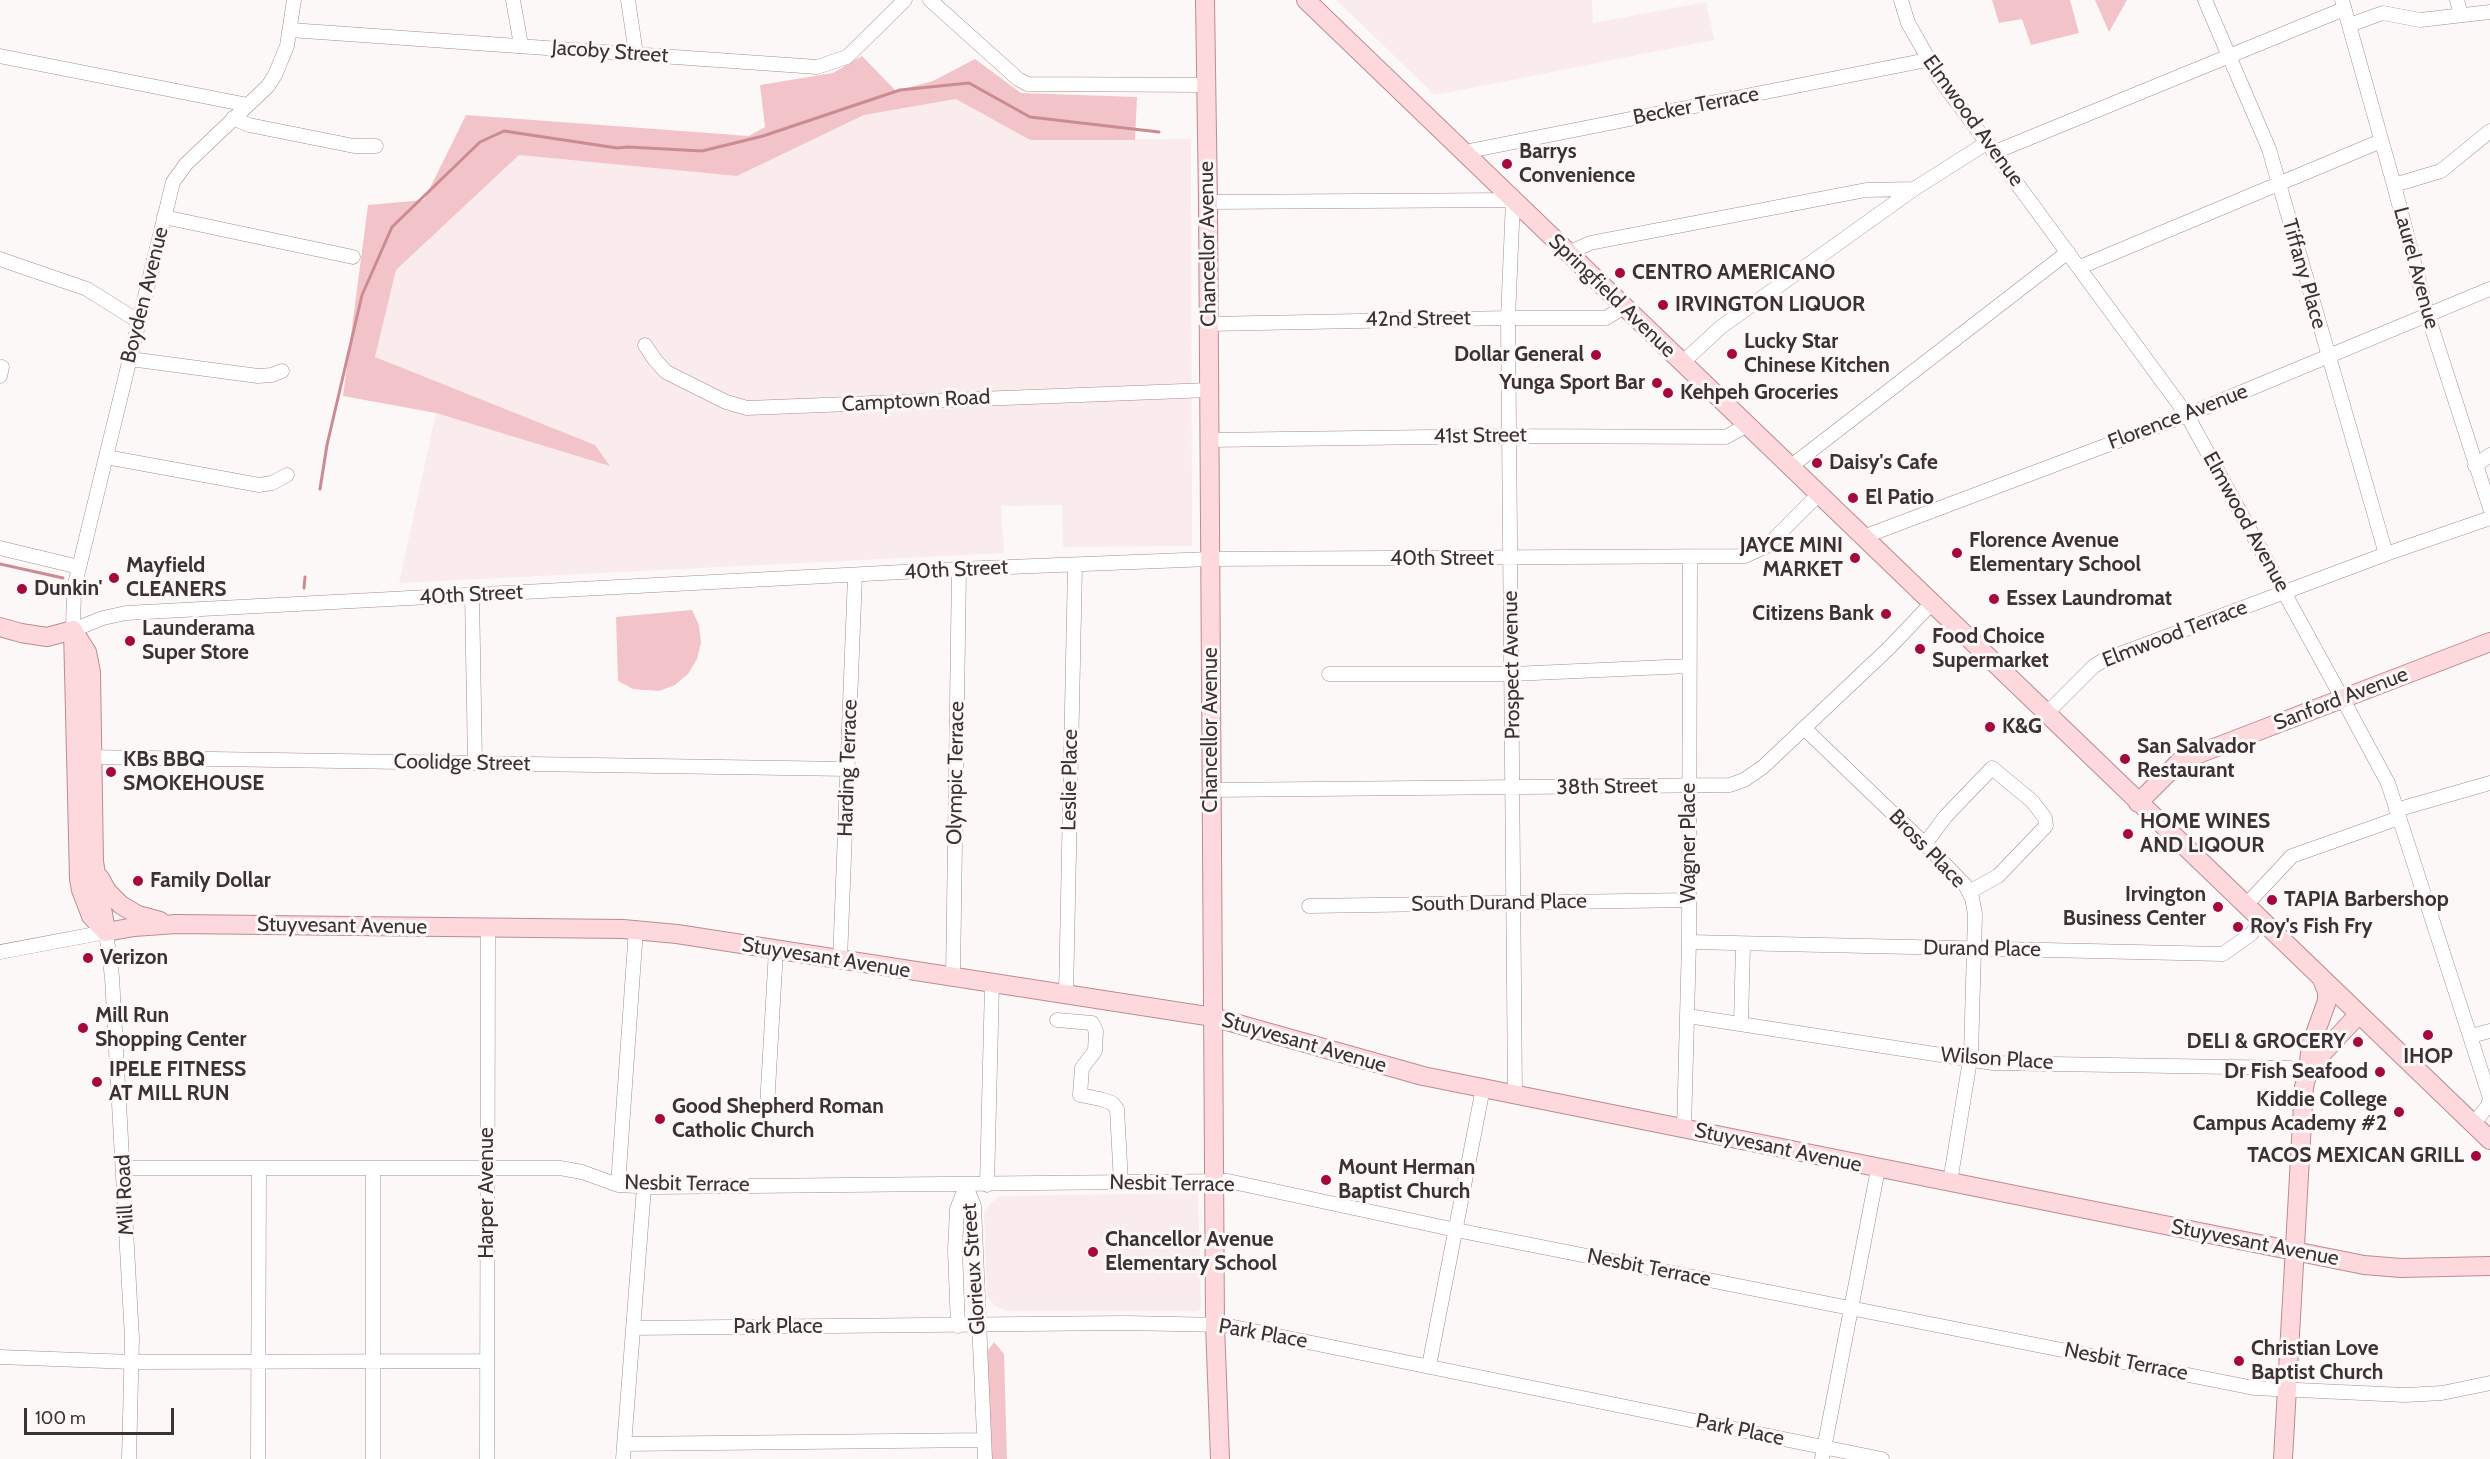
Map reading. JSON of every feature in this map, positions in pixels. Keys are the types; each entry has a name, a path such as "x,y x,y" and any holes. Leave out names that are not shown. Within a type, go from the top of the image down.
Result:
{"main road":[{"name":"Chancellor Avenue","path":"1204,0 1208,202 1215,1324 1220,1459"},
{"name":"Springfield Avenue","path":"1306,0 2490,1140"},
{"path":"0,627 47,637 73,630 94,862 106,932"},
{"name":"Sanford Avenue","path":"2138,803 2180,761 2490,642"},
{"path":"84,757 81,890 91,916 106,932"},
{"path":"94,862 101,882 121,905 138,915 176,924"},
{"name":"Stuyvesant Avenue","path":"106,932 176,924 636,929 677,934 1213,1017 1423,1076 1878,1169 2383,1268 2490,1266"},
{"path":"2283,1459 2303,1094 2311,1045 2327,1001 2327,992 2321,977"},
{"path":"2308,1072 2321,1054 2359,1014"}],"street":[{"name":"Boyden Avenue","path":"73,630 73,596 173,182 179,172 248,105 275,75 287,46 294,0"},
{"path":"513,0 521,45"},
{"path":"628,0 636,54"},
{"name":"Jacoby Street","path":"290,30 817,67 847,57 905,0"},
{"path":"930,0 1018,79 1027,84 1205,85"},
{"name":"Elmwood Avenue","path":"1901,0 1908,23 1928,60 2187,415 2388,783 2490,1097"},
{"name":"Tiffany Place","path":"2205,0 2269,149 2386,554"},
{"path":"2457,0 2461,15"},
{"path":"1682,363 1721,327 1914,189 1992,147 2229,56 2343,5"},
{"name":"Laurel Avenue","path":"2343,5 2428,316 2490,508"},
{"path":"2349,25 2383,13 2420,20 2490,12"},
{"path":"0,56 248,105"},
{"name":"Becker Terrace","path":"1464,152 1928,60"},
{"path":"233,118 249,125 354,146 376,146"},
{"path":"2394,185 2441,171 2490,131"},
{"path":"2079,267 2381,141"},
{"path":"1568,253 1590,243 1855,192 1914,189"},
{"path":"1208,202 1513,200"},
{"name":"Prospect Avenue","path":"1513,200 1508,318 1515,1095"},
{"path":"164,217 353,257"},
{"path":"1790,467 2068,252"},
{"path":"0,259 87,289 138,321"},
{"name":"Florence Avenue","path":"1863,537 2187,415 2490,289"},
{"name":"42nd Street","path":"1209,324 1606,318 1624,307"},
{"name":"Camptown Road","path":"645,345 666,372 726,402 747,408 1209,390"},
{"path":"130,359 258,376 282,372"},
{"name":"41st Street","path":"1209,440 1509,436 1726,437 1747,425"},
{"path":"2475,466 2490,455"},
{"path":"106,456 259,485 272,483 287,475"},
{"name":"40th Street","path":"73,630 103,618 126,613 959,569 1210,559 1745,556 1767,546 1818,494"},
{"name":"Elmwood Terrace","path":"2046,714 2094,666 2104,660 2386,554 2490,518"},
{"path":"0,548 80,567"},
{"name":"Wagner Place","path":"1684,1129 1689,942 1690,557"},
{"name":"Leslie Place","path":"1066,994 1075,565"},
{"name":"Olympic Terrace","path":"953,977 959,569"},
{"name":"Harding Terrace","path":"840,960 855,575"},
{"path":"472,594 475,763"},
{"name":"38th Street","path":"1211,790 1513,789 1730,785 1744,780 1763,767 1889,648 1932,603"},
{"path":"1329,674 1512,674 1689,666"},
{"name":"Bross Place","path":"1804,728 1925,844 1969,892 1974,906 1975,948 1970,1060 1950,1182"},
{"name":"Coolidge Street","path":"84,757 848,769"},
{"path":"1925,844 1945,817 1992,768 2032,801 2045,818 2046,826 1998,876 1969,892"},
{"path":"2246,905 2292,856 2398,814 2490,783"},
{"name":"South Durand Place","path":"1309,906 1689,900"},
{"name":"Durand Place","path":"1689,942 2223,954 2251,934 2262,921"},
{"name":"Harper Avenue","path":"487,1459 488,928"},
{"path":"618,1185 636,929"},
{"path":"0,952 106,932"},
{"name":"Mill Road","path":"106,932 112,977 132,1362 129,1459"},
{"path":"1741,1024 1743,944"},
{"path":"767,1107 776,950"},
{"name":"Glorieux Street","path":"987,1185 992,984"},
{"name":"Wilson Place","path":"1688,1016 1993,1063 2290,1068 2308,1072"},
{"path":"1057,1020 1092,1023 1096,1031 1095,1051 1082,1068 1080,1095 1100,1099 1117,1109 1121,1183"},
{"path":"2471,1036 2490,1031"},
{"path":"1429,1366 1484,1088"},
{"path":"2473,1124 2488,1106 2490,1097"},
{"name":"Nesbit Terrace","path":"123,1168 570,1170 618,1185 644,1187 1234,1182 1456,1230 2254,1388 2417,1395 2490,1383"},
{"path":"258,1459 259,1168"},
{"path":"373,1459 374,1168"},
{"path":"1823,1453 1878,1169"},
{"name":"Glorieux Street","path":"966,1186 974,1206 984,1459"},
{"name":"Glorieux Street","path":"958,1326 955,1250 957,1209 966,1186"},
{"path":"623,1459 644,1187"},
{"name":"Park Place","path":"633,1328 1215,1324 1429,1366 1823,1453 1882,1459"},
{"path":"0,1357 132,1362 487,1361"},
{"path":"624,1444 984,1440"}],"shaded area":[{"path":"1336,0 1592,0 1593,23 1706,2 1714,40 1435,95"},
{"path":"1992,0 2070,0 2079,33 2031,45 2022,19 1999,23"},
{"path":"2095,0 2127,0 2109,32"},
{"path":"862,56 896,91 933,81 975,59 1021,93 1137,97 1135,140 1030,140 956,99 864,115 737,176 519,155 396,270 375,357 595,445 610,466 436,413 343,396 368,205 424,200 466,115 749,136 765,127 760,85 833,73"},
{"path":"956,99 1030,140 1191,139 1192,546 1063,547 1062,505 1001,506 1004,553 399,583 436,413 609,465 375,357 396,270 519,155 737,176 864,115"},
{"path":"692,610 699,625 701,643 697,659 688,674 675,685 659,691 633,689 618,681 616,617"},
{"name":"Chancellor Avenue Elementary School","path":"1198,1193 1201,1307 1198,1311 1006,1311 995,1306 987,1296 984,1214 990,1204 1000,1196"},
{"path":"994,1342 1004,1354 1007,1459 992,1459 986,1353"}],"waterway":[{"path":"320,489 327,445 362,295 392,227 480,142 504,131 617,148 702,151 763,136 900,90 969,83 1030,117 1159,132"},
{"path":"0,564 63,578"},
{"path":"304,588 305,577"}],"place":[{"name":"Barrys Convenience","path":"1507,164"},
{"name":"CENTRO AMERICANO","path":"1620,273"},
{"name":"IRVINGTON LIQUOR","path":"1663,305"},
{"name":"Lucky Star Chinese Kitchen","path":"1732,354"},
{"name":"Dollar General","path":"1596,355"},
{"name":"Yunga Sport Bar","path":"1657,383"},
{"name":"Kehpeh Groceries","path":"1668,393"},
{"name":"Daisy's Cafe","path":"1817,463"},
{"name":"El Patio","path":"1853,498"},
{"name":"Florence Avenue Elementary School","path":"1957,553"},
{"name":"JAYCE MINI MARKET","path":"1855,558"},
{"name":"Mayfield CLEANERS","path":"114,578"},
{"name":"Dunkin'","path":"22,589"},
{"name":"Essex Laundromat","path":"1994,599"},
{"name":"Citizens Bank","path":"1886,614"},
{"name":"Launderama Super Store","path":"130,641"},
{"name":"Food Choice Supermarket","path":"1920,649"},
{"name":"K&G","path":"1990,727"},
{"name":"San Salvador Restaurant","path":"2125,759"},
{"name":"KBs BBQ SMOKEHOUSE","path":"111,772"},
{"name":"HOME WINES AND LIQOUR","path":"2128,834"},
{"name":"Family Dollar","path":"138,881"},
{"name":"TAPIA Barbershop","path":"2272,900"},
{"name":"Irvington Business Center","path":"2218,907"},
{"name":"Roy's Fish Fry","path":"2238,927"},
{"name":"Verizon","path":"88,958"},
{"name":"Mill Run Shopping Center","path":"83,1028"},
{"name":"IHOP","path":"2428,1035"},
{"name":"DELI & GROCERY","path":"2358,1042"},
{"name":"Dr Fish Seafood","path":"2380,1072"},
{"name":"IPELE FITNESS AT MILL RUN","path":"97,1082"},
{"name":"Kiddie College Campus Academy #2","path":"2399,1112"},
{"name":"Good Shepherd Roman Catholic Church","path":"660,1119"},
{"name":"TACOS MEXICAN GRILL","path":"2476,1156"},
{"name":"Mount Herman Baptist Church","path":"1326,1180"},
{"name":"Chancellor Avenue Elementary School","path":"1093,1252"},
{"name":"Christian Love Baptist Church","path":"2239,1361"}]}
